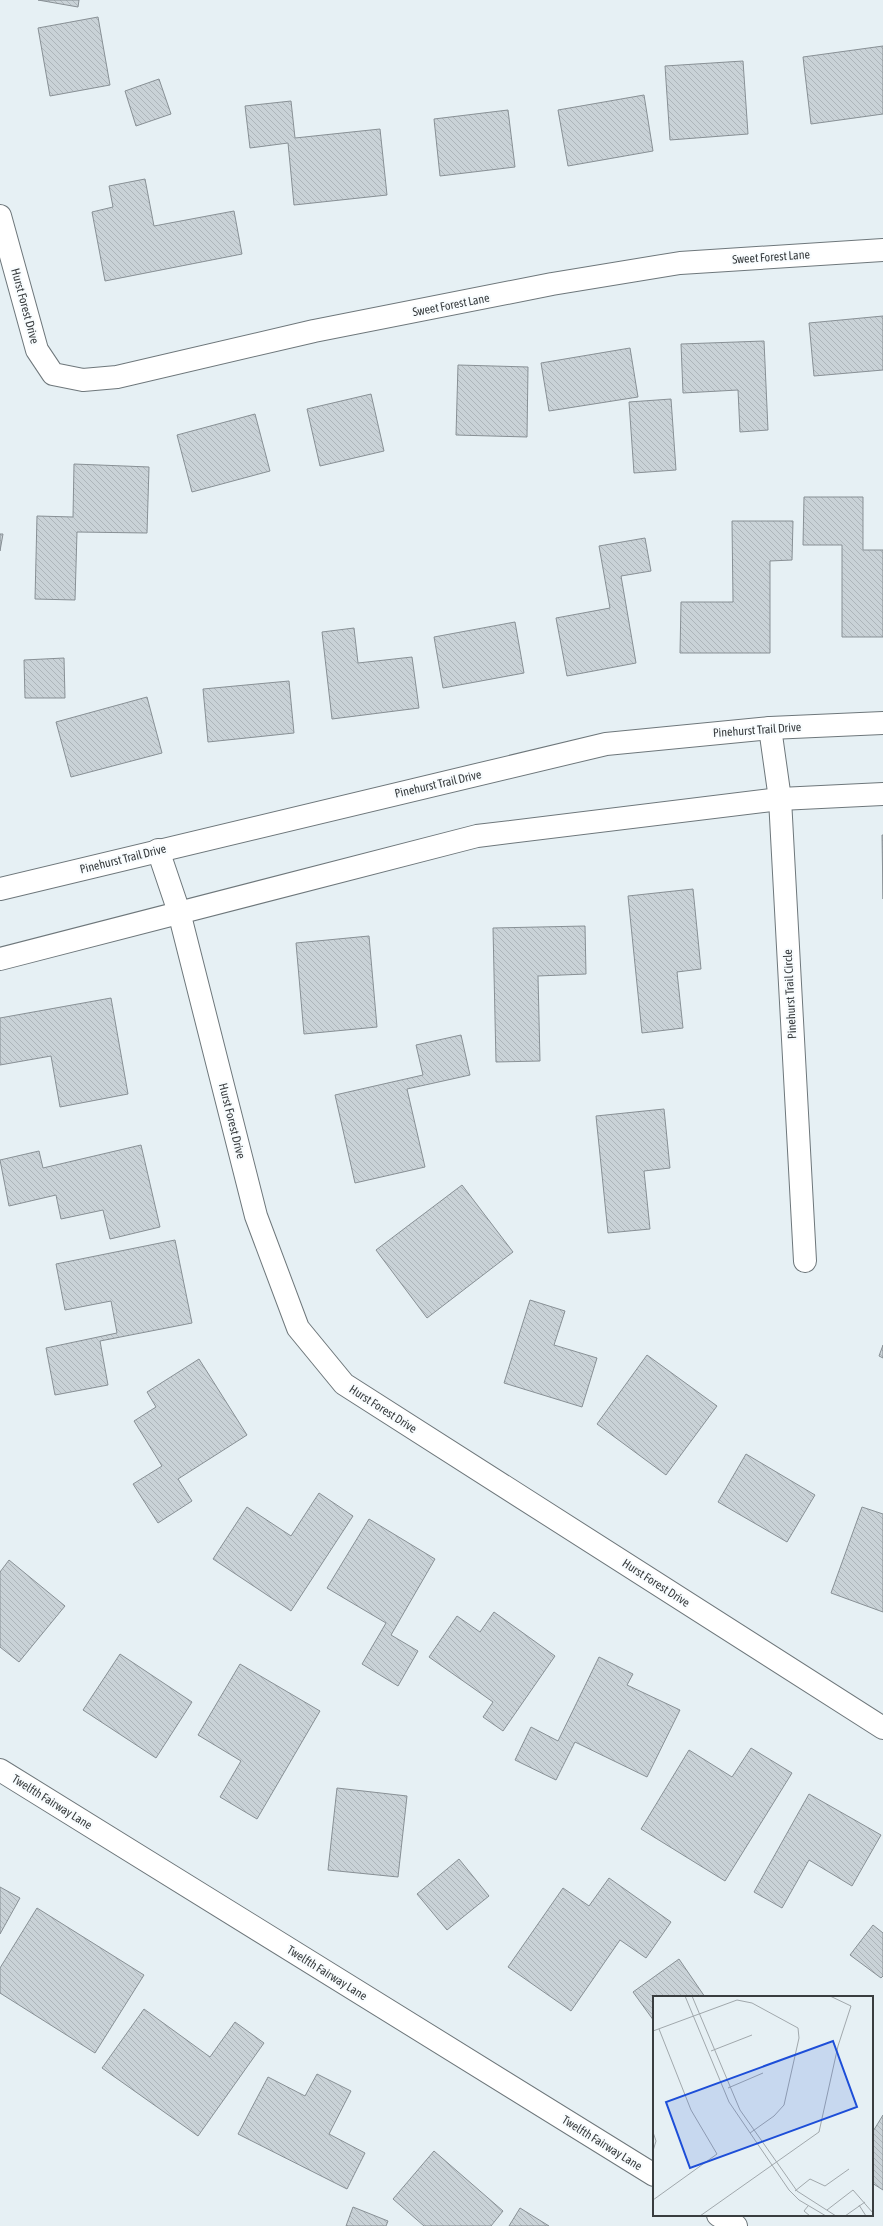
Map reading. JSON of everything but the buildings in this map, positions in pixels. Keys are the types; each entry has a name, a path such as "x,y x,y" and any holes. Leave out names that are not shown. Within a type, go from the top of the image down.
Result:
{"street":[{"name":"Hurst Forest Drive","path":"0,216 37,350"},
{"name":"Sweet Forest Lane","path":"37,350 53,374 82,380 117,377 314,330 680,263 883,250"},
{"name":"Pinehurst Trail Drive","path":"0,889 606,744 770,728 883,723"},
{"name":"Pinehurst Trail Circle","path":"770,728 780,800 805,1262"},
{"path":"0,959 477,836 780,800 883,794"},
{"name":"Hurst Forest Drive","path":"158,850 179,912 256,1216 298,1328 344,1384 883,1728"},
{"name":"Twelfth Fairway Lane","path":"0,1770 653,2174"},
{"path":"720,2216 736,2226"}]}
